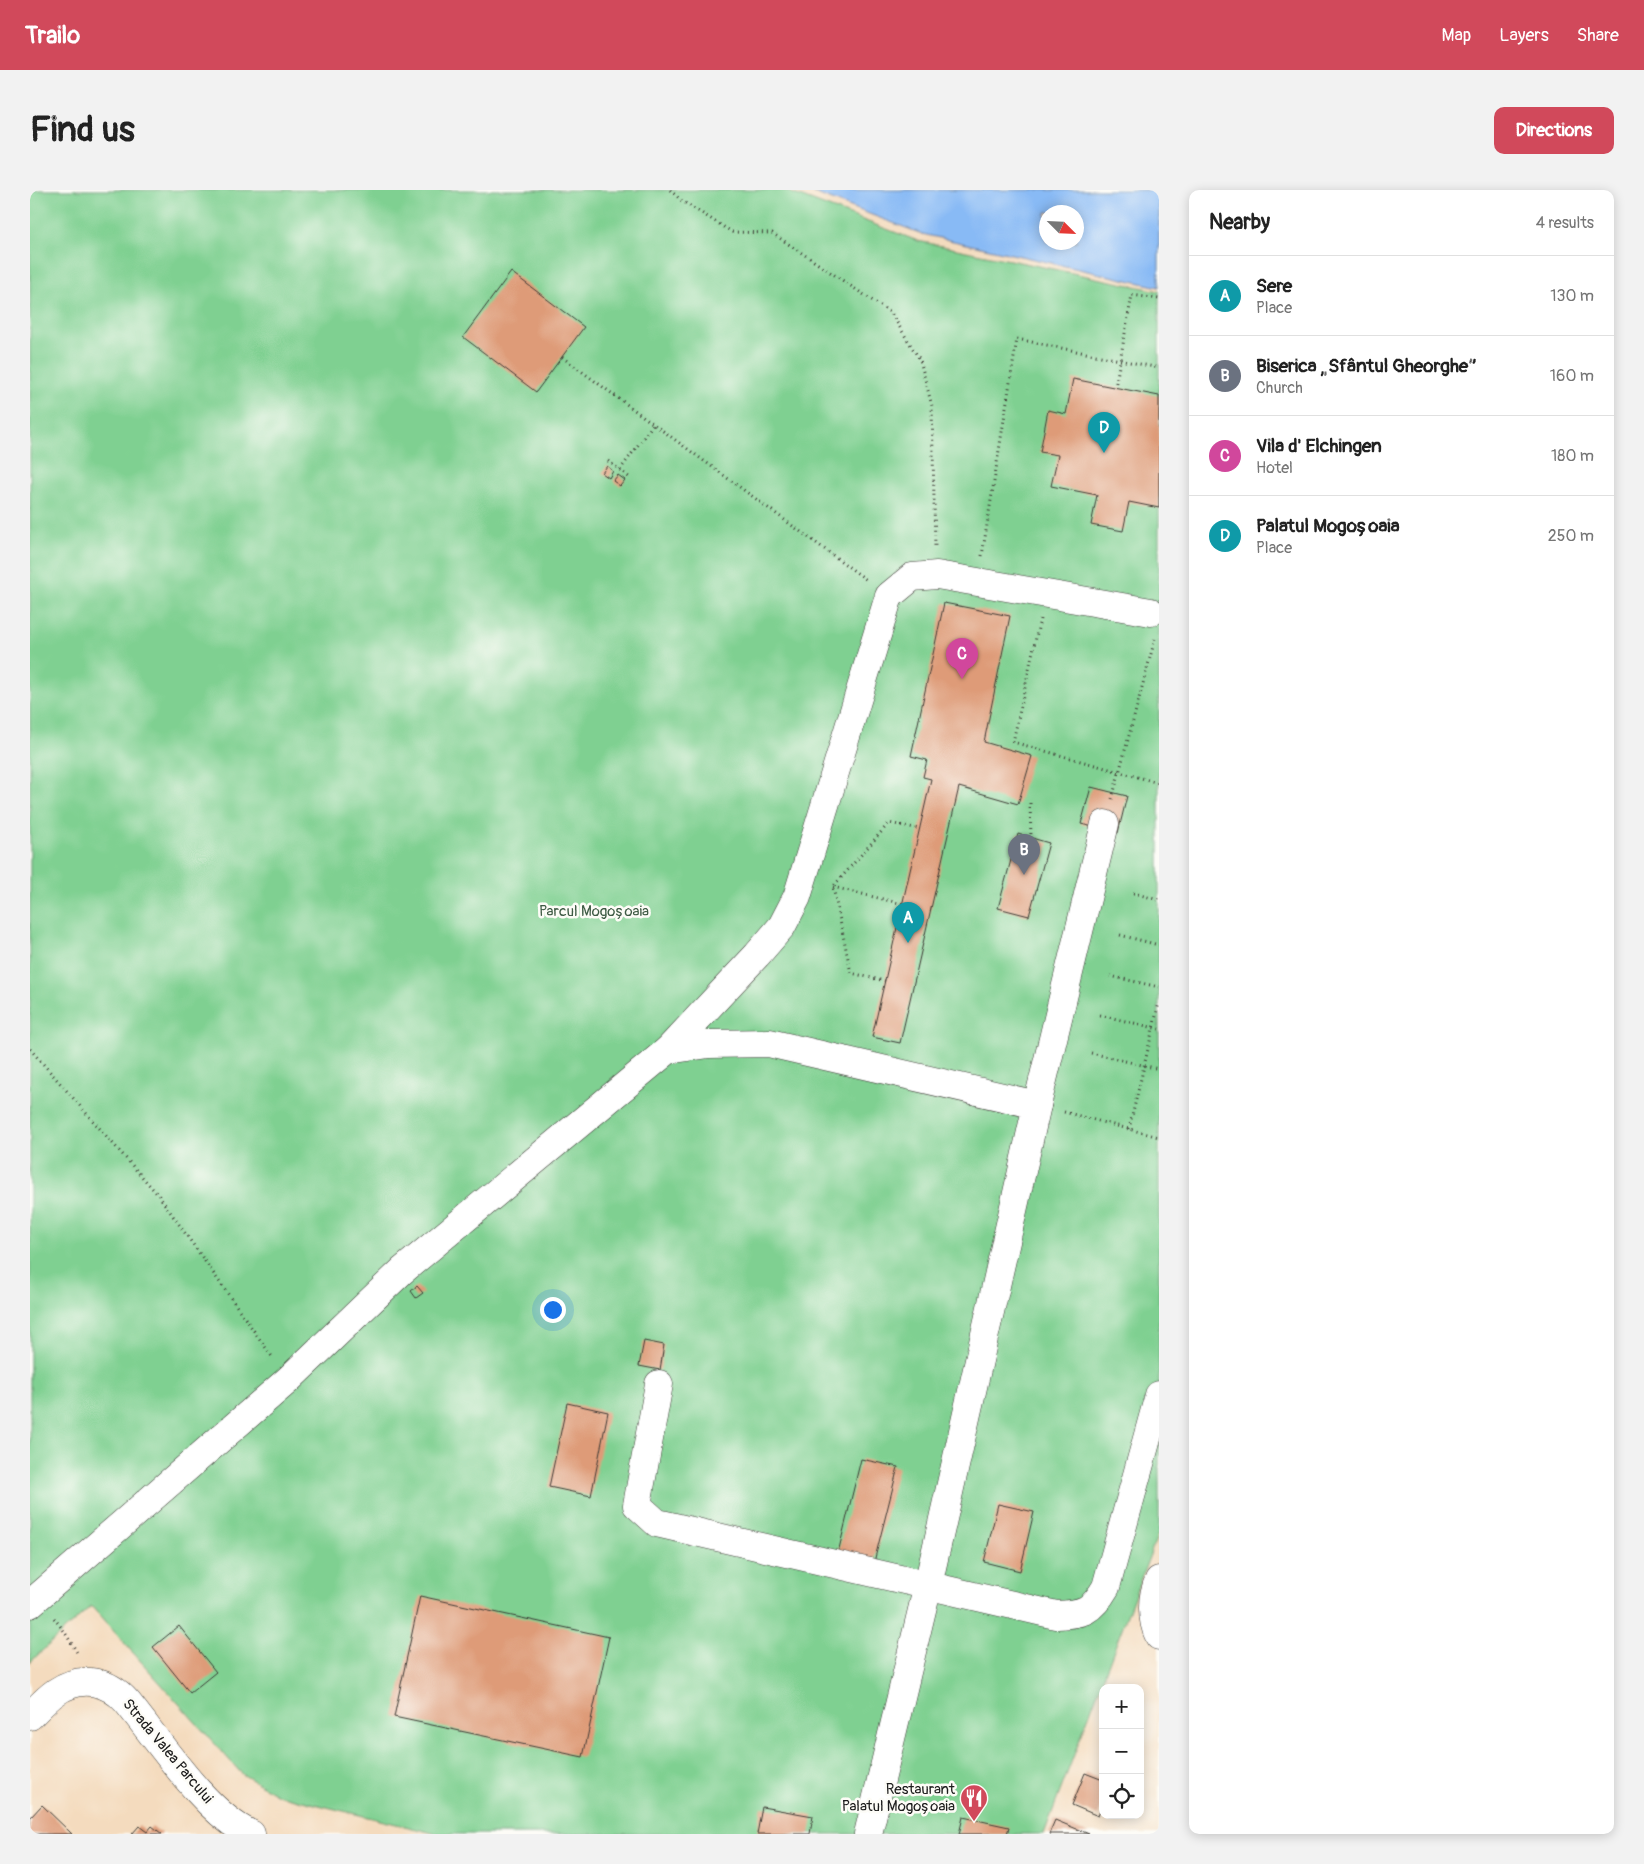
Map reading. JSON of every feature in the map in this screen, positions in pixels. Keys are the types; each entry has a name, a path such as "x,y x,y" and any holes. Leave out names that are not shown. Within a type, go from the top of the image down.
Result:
{"street":[{"path":"32,1597 288,1380 402,1271 668,1050 782,926 797,897 889,596 912,577 937,575 1046,594 1153,625"},
{"path":"868,1834 928,1585 1037,1105 1105,824"},
{"path":"668,1050 708,1044 769,1043 1037,1105"},
{"path":"659,1384 637,1506 657,1523 1056,1615 1080,1614 1096,1603 1106,1587 1159,1395"},
{"path":"1159,1580 1153,1606 1154,1628 1159,1636"},
{"path":"30,1716 56,1692 70,1685 93,1681"},
{"name":"Strada Valea Parcului","path":"93,1681 106,1684 119,1692 195,1786 222,1815 251,1834"}],"path":[{"path":"670,190 682,201 732,232 772,233 891,313 920,360 932,406 932,480 937,575"},
{"path":"1115,388 1132,294 1159,299"},
{"path":"977,582 1017,339 1159,368"},
{"path":"562,357 889,596"},
{"path":"620,470 654,423"},
{"path":"608,461 630,478"},
{"path":"1046,594 1013,742 1159,783"},
{"path":"1105,824 1153,625"},
{"path":"1030,803 1031,838"},
{"path":"833,887 889,823 920,829"},
{"path":"802,879 903,904"},
{"path":"833,887 851,973 885,981"},
{"path":"1133,893 1159,900"},
{"path":"1120,935 1159,945"},
{"path":"1110,976 1159,987"},
{"path":"1129,1129 1159,1003"},
{"path":"1100,1015 1159,1029"},
{"path":"30,1049 158,1196 288,1380"},
{"path":"1091,1053 1159,1069"},
{"path":"1037,1105 1159,1137"},
{"path":"32,1597 64,1631 93,1681"}],"green space":[{"name":"Parcul Mogoșoaia","path":"30,190 784,190 918,241 1159,291 1159,1531 1101,1684 1099,1684 1099,1689 1044,1834 437,1834 278,1795 242,1774 91,1606 30,1662"}],"water":[{"path":"806,190 1159,190 1159,287 922,234"}],"building":[{"path":"511,272 584,327 536,392 463,337"},
{"path":"1073,379 1159,396 1159,508 1129,502 1123,531 1091,525 1097,495 1051,486 1058,455 1040,452 1048,410 1066,414"},
{"path":"607,466 613,471 609,478 602,473"},
{"path":"618,475 625,480 620,486 613,481"},
{"path":"944,603 1010,616 984,742 1032,756 1018,804 959,787 900,1043 872,1037 931,779 923,777 927,760 911,756"},
{"path":"1091,787 1127,796 1118,833 1081,824"},
{"path":"1018,834 1049,843 1029,916 998,908"},
{"path":"417,1286 423,1293 416,1298 411,1291"},
{"path":"644,1341 664,1345 660,1370 639,1366"},
{"path":"567,1403 608,1412 591,1496 549,1487"},
{"path":"861,1459 898,1467 874,1562 838,1553"},
{"path":"998,1504 1034,1512 1020,1571 984,1562"},
{"path":"420,1596 609,1637 583,1757 394,1717"},
{"path":"179,1626 216,1672 190,1693 153,1647"},
{"path":"1085,1773 1099,1778 1098,1816 1072,1805"},
{"path":"42,1805 72,1834 30,1834 30,1818"},
{"path":"762,1807 813,1816 810,1834 757,1834"},
{"name":"Restaurant Palatul Mogoșoaia","path":"963,1817 1009,1827 1007,1834 959,1834"},
{"path":"1055,1820 1089,1834 1049,1834"},
{"path":"139,1826 147,1832 152,1826 162,1834 132,1834"}],"place":[{"name":"Palatul Mogoșoaia","path":"1104,453"},
{"name":"Vila d' Elchingen","path":"962,679"},
{"name":"Biserica „Sfântul Gheorghe”","path":"1024,875"},
{"name":"Sere","path":"908,943"},
{"name":"Restaurant Palatul Mogoșoaia","path":"974,1822"}]}
